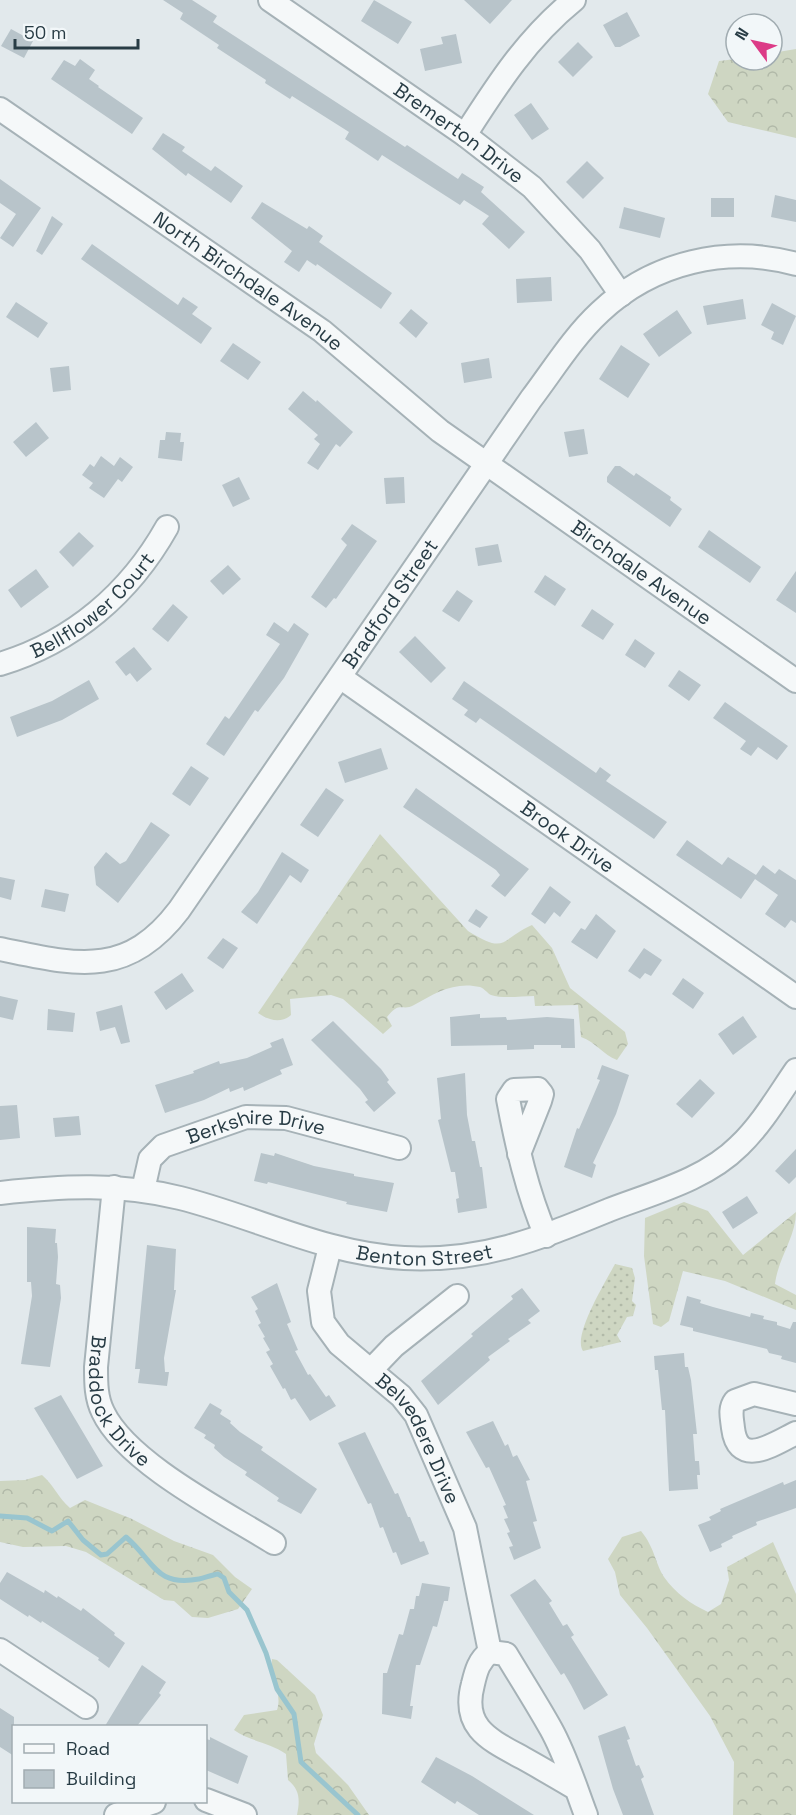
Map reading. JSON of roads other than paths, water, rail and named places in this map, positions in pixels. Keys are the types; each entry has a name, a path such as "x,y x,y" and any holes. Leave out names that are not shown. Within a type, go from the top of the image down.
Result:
{"street":[{"name":"Bremerton Drive","path":"270,0 465,135 532,187 590,250 621,295"},
{"path":"465,135 511,64 533,36 574,0"},
{"name":"North Birchdale Avenue","path":"0,109 321,331 440,431 486,465"},
{"name":"Bradford Street","path":"0,949 83,964 122,956 155,937 179,910 486,465 580,333 621,295 667,269 723,256 751,255 796,264"},
{"name":"Birchdale Avenue","path":"486,465 796,681"},
{"name":"Bellflower Court","path":"0,664 44,646 98,613 141,568 167,527"},
{"name":"Brook Drive","path":"340,677 796,997"},
{"name":"Benton Street","path":"0,1193 61,1186 142,1190 203,1204 330,1247 404,1258 443,1258 483,1253 529,1243 699,1174 720,1162 759,1124 796,1070"},
{"name":"Berkshire Drive","path":"142,1190 150,1160 163,1146 246,1117 286,1118 399,1148"},
{"path":"519,1154 528,1191 546,1236"},
{"name":"Braddock Drive","path":"114,1187 96,1367 97,1393 102,1410 118,1435 145,1462 274,1543"},
{"name":"Belvedere Drive","path":"330,1247 319,1292 321,1315 331,1335 401,1396 413,1410 468,1539 490,1652"},
{"path":"371,1370 394,1346 457,1296"},
{"path":"796,1404 754,1394 735,1401 731,1411 734,1439 745,1449 762,1450 796,1433"},
{"path":"0,1650 86,1707"},
{"path":"576,1788 492,1741 476,1725 469,1699 479,1664 490,1652 506,1654 551,1730 576,1788 586,1815"},
{"path":"207,1800 245,1815"},
{"path":"116,1815 151,1803"}],"waterway":[{"path":"0,1516 27,1518 52,1531 68,1521 83,1540 101,1555 107,1554 126,1537 157,1570 173,1579 184,1581 218,1574 224,1578 229,1592 247,1610 266,1653 277,1689 294,1714 301,1762 358,1815"}]}
